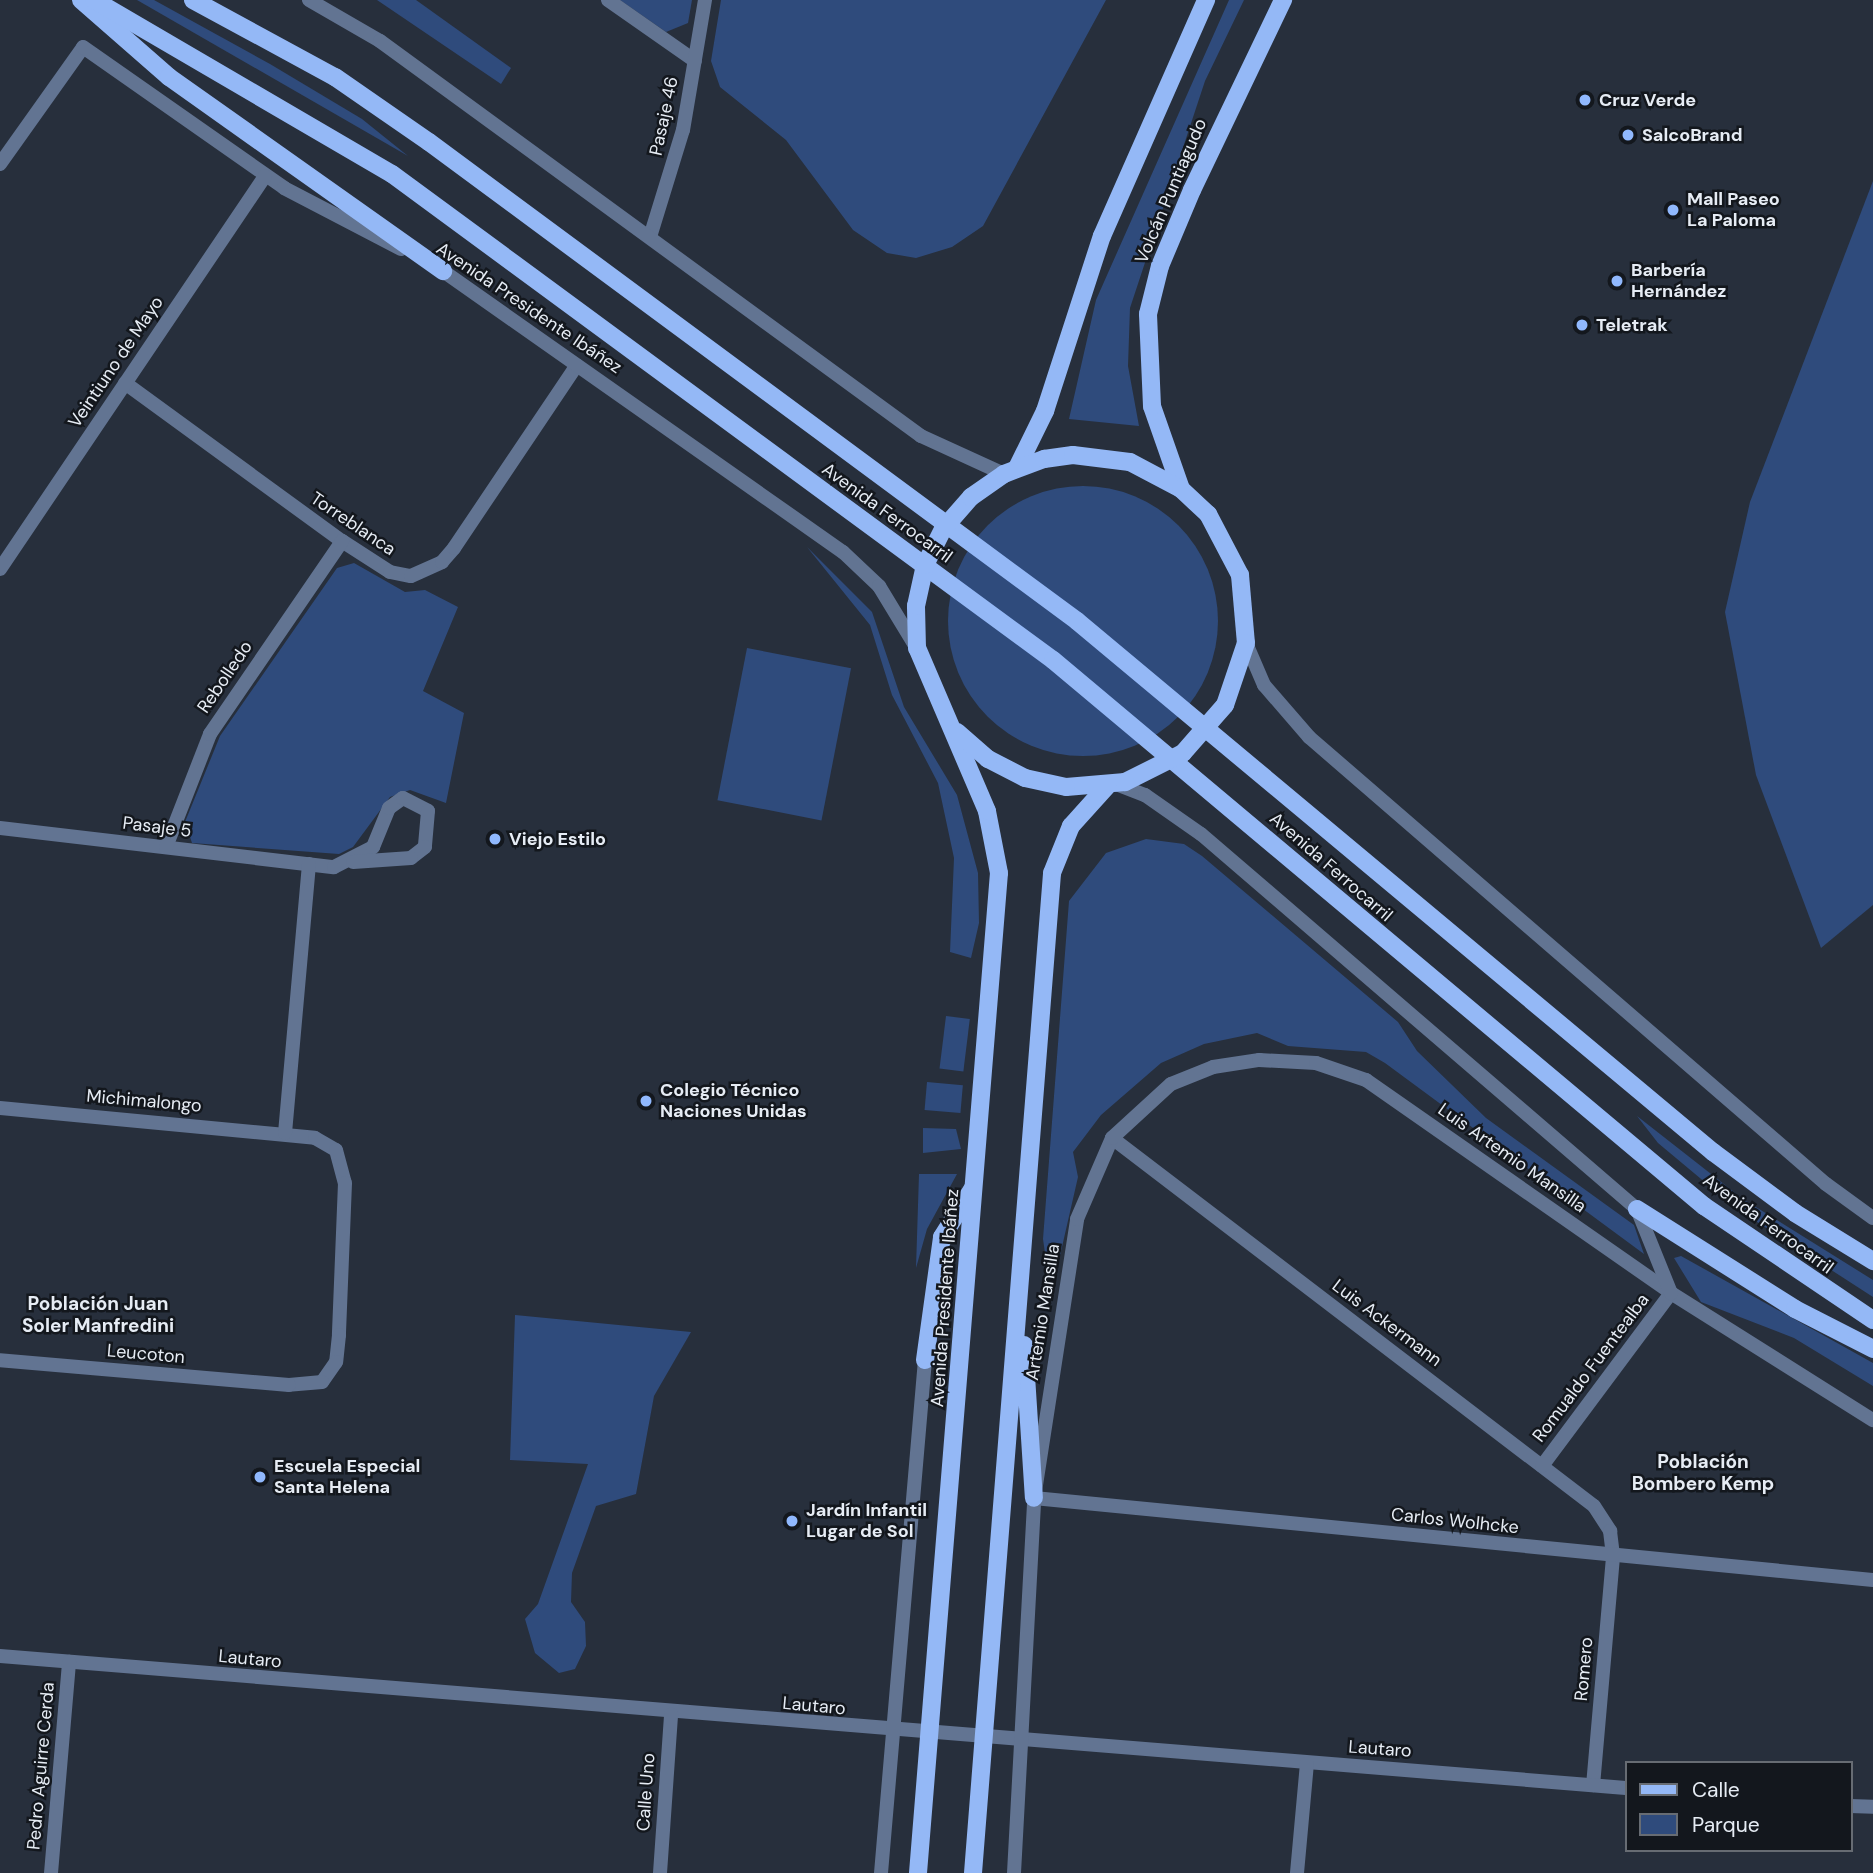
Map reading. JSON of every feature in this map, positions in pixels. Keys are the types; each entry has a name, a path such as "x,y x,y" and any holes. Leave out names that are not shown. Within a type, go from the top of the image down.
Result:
{"main road":[{"path":"81,0 169,77 443,271"},
{"name":"Avenida Presidente Ibáñez","path":"93,0 392,174 760,447"},
{"name":"Avenida Ferrocarril","path":"193,0 366,98 1154,679 1382,877 1713,1152 1795,1213 1873,1261"},
{"path":"1011,471 1041,422 1102,236 1206,0"},
{"name":"Volcán Puntiagudo","path":"1181,489 1152,406 1148,314 1160,266 1192,190 1283,0"},
{"name":"Avenida Ferrocarril","path":"760,447 1063,668 1704,1206 1873,1320"},
{"name":"Avenida Presidente Ibáñez","path":"918,1873 999,873 987,811 957,732 931,692 917,648 916,606 925,565 952,518 1011,471 1063,457 1102,457 1130,462 1181,489 1227,543 1245,597 1246,643 1234,685 1207,731 1156,770 1111,785 1066,787 1025,778 988,759 957,732"},
{"name":"Avenida Presidente Ibáñez","path":"974,1873 1052,873 1072,826 1111,785"},
{"path":"925,1360 936,1257 973,1188"},
{"path":"1637,1209 1795,1309 1873,1349"},
{"path":"1023,1245 1034,1498"}],"street":[{"path":"309,0 380,41 921,436 1011,471"},
{"path":"608,0 695,61"},
{"name":"Pasaje 46","path":"650,237 683,130 705,0"},
{"name":"Avenida Presidente Ibáñez","path":"0,164 80,47 264,176 443,271 843,552 879,586 917,648"},
{"name":"Veintiuno de Mayo","path":"0,569 264,176"},
{"name":"Torreblanca","path":"125,383 342,541 399,576 442,562 577,365"},
{"name":"Rebolledo","path":"166,847 210,734 342,541"},
{"path":"1246,643 1264,685 1309,737 1826,1184 1873,1218"},
{"path":"1111,785 1145,795 1201,834 1637,1209 1671,1293"},
{"name":"Pasaje 5","path":"0,828 309,864 353,862 411,858 425,847 428,811 403,798 389,808 373,847 353,862"},
{"path":"285,1133 309,864"},
{"name":"Luis Artemio Mansilla","path":"1112,1138 1171,1084 1213,1067 1285,1060 1341,1069 1387,1094 1671,1293 1873,1420"},
{"name":"Michimalongo","path":"0,1108 285,1133 315,1138 336,1150 345,1183 336,1362 322,1382 289,1385"},
{"name":"Luis Ackermann","path":"1112,1138 1594,1506 1610,1531 1614,1557"},
{"name":"Artemio Mansilla","path":"1034,1498 1077,1219 1112,1138"},
{"name":"Romualdo Fuentealba","path":"1542,1466 1671,1293"},
{"name":"Leucoton","path":"0,1360 289,1385"},
{"name":"Avenida Presidente Ibáñez","path":"881,1873 925,1360"},
{"path":"1014,1873 1024,1741 1034,1498"},
{"name":"Carlos Wolhcke","path":"1034,1498 1614,1557 1873,1580"},
{"name":"Romero","path":"1593,1785 1614,1557"},
{"name":"Lautaro","path":"0,1656 671,1714 1624,1788"},
{"name":"Pedro Aguirre Cerda","path":"51,1873 69,1662"},
{"name":"Calle Uno","path":"660,1873 671,1714"},
{"path":"1297,1873 1307,1763"},
{"path":"1852,1806 1873,1807"}],"green space":[{"path":"137,0 154,0 270,64 362,119 408,156"},
{"path":"377,0 416,0 511,68 501,84"},
{"path":"620,0 692,0 688,23 666,32"},
{"path":"721,0 1106,0 983,226 952,247 916,258 887,253 853,230 786,140 720,87 711,61"},
{"path":"1229,0 1244,0 1205,81 1130,308 1128,366 1139,426 1069,419 1096,300"},
{"path":"1873,181 1873,905 1821,948 1756,775 1725,612 1750,502"},
{"path":"1083,486 1135,496 1169,517 1187,535 1208,569 1218,621 1208,673 1187,707 1169,725 1135,746 1083,756 1031,746 997,725 979,707 958,673 948,621 958,569 979,535 997,517 1031,496"},
{"path":"807,547 872,612 904,707 957,795 978,873 979,923 971,958 950,952 954,858 938,783 892,695 870,625"},
{"path":"354,563 405,592 425,590 458,607 423,691 464,713 446,803 410,790 390,797 353,847 339,854 192,843 185,822 220,736 337,568"},
{"path":"747,648 851,668 821,820 717,800"},
{"path":"1146,839 1184,844 1202,856 1398,1022 1417,1051 1486,1118 1634,1225 1644,1254 1385,1063 1366,1052 1288,1046 1257,1033 1204,1044 1161,1063 1101,1115 1073,1152 1078,1177 1051,1295 1043,1239 1069,901 1106,853"},
{"path":"946,1016 970,1019 963,1072 940,1069"},
{"path":"927,1082 963,1085 960,1113 925,1110"},
{"path":"1637,1116 1743,1199 1873,1280 1873,1297 1737,1209 1658,1143"},
{"path":"923,1128 956,1129 961,1149 923,1153"},
{"path":"919,1174 957,1174 927,1229 916,1268"},
{"path":"1681,1256 1873,1363 1873,1386 1794,1338 1701,1302 1674,1258"},
{"path":"515,1315 691,1332 654,1396 636,1494 596,1506 572,1573 571,1602 585,1622 586,1646 575,1669 559,1673 535,1653 525,1619 538,1604 588,1464 510,1460"}],"place":[{"name":"Cruz Verde","path":"1585,100"},
{"name":"SalcoBrand","path":"1628,135"},
{"name":"Mall Paseo La Paloma","path":"1673,210"},
{"name":"Barbería Hernández","path":"1617,281"},
{"name":"Teletrak","path":"1582,325"},
{"name":"Viejo Estilo","path":"495,839"},
{"name":"Colegio Técnico Naciones Unidas","path":"646,1101"},
{"name":"Escuela Especial Santa Helena","path":"260,1477"},
{"name":"Jardín Infantil Lugar de Sol","path":"792,1521"}],"district":[{"name":"Población Juan Soler Manfredini","path":"98,1315"},
{"name":"Población Bombero Kemp","path":"1703,1473"}]}
